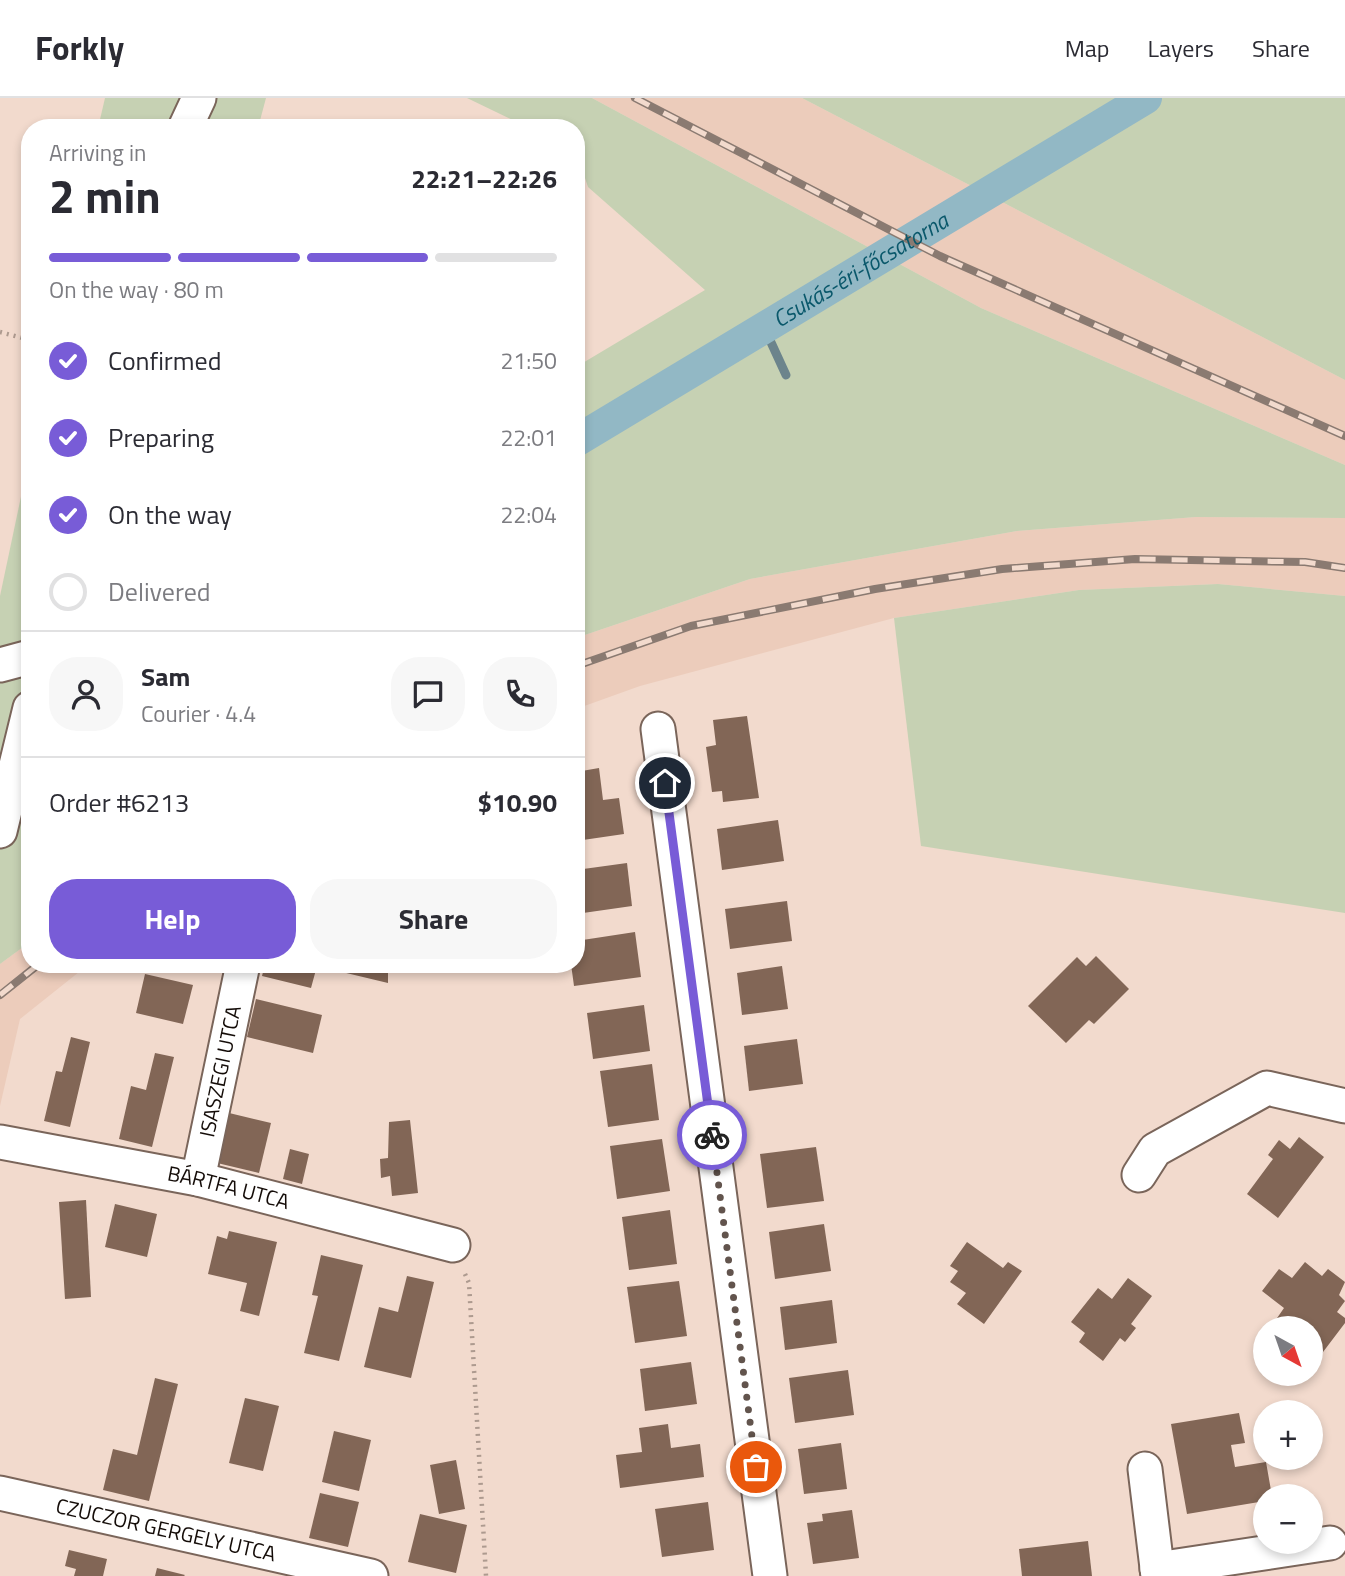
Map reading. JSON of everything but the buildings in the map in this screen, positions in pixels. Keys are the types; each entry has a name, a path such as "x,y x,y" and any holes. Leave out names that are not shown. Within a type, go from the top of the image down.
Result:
{"street":[{"path":"189,119 199,98"},
{"path":"0,666 21,660"},
{"path":"658,729 770,1576"},
{"path":"0,829 21,744"},
{"name":"ISASZEGI UTCA","path":"198,1179 241,973"},
{"path":"1139,1175 1155,1150 1267,1088 1345,1106"},
{"name":"BÁRTFA UTCA","path":"0,1142 198,1179 453,1245"},
{"path":"1145,1469 1158,1572 1330,1543"},
{"name":"CZUCZOR GERGELY UTCA","path":"0,1493 371,1576"}],"path":[{"path":"0,332 21,338"},
{"path":"453,1245 469,1283 486,1576"}],"shaded area":[{"path":"592,98 802,98 1345,380 1345,465 981,308"},
{"path":"1196,517 1345,518 1345,596 1218,584 1079,590 894,618 640,686 585,706 585,635 750,579 1017,531"},
{"path":"21,949 21,973 78,973 20,1019 0,1106 0,964"}],"green space":[{"path":"105,98 266,98 260,119 100,119"},
{"path":"467,98 592,98 981,308 1345,465 1345,518 1196,517 1017,531 750,579 585,635 585,362 705,290 588,187 585,178 585,119 510,119"},
{"path":"802,98 1345,98 1345,380"},
{"path":"21,497 21,949 0,964 0,596"},
{"path":"1218,584 1345,596 1345,913 921,846 894,618 1079,590"}],"waterway":[{"name":"Csukás-éri-főcsatorna","path":"585,436 1146,98"},
{"path":"764,327 786,375"}],"railway":[{"path":"635,98 940,256 1345,436"},
{"path":"585,663 691,626 875,589 1002,569 1135,559 1305,562 1345,568"},
{"path":"0,995 28,973"}],"way so far":[{"path":"712,1135 756,1467"}],"route":[{"path":"665,783 712,1135"}]}
